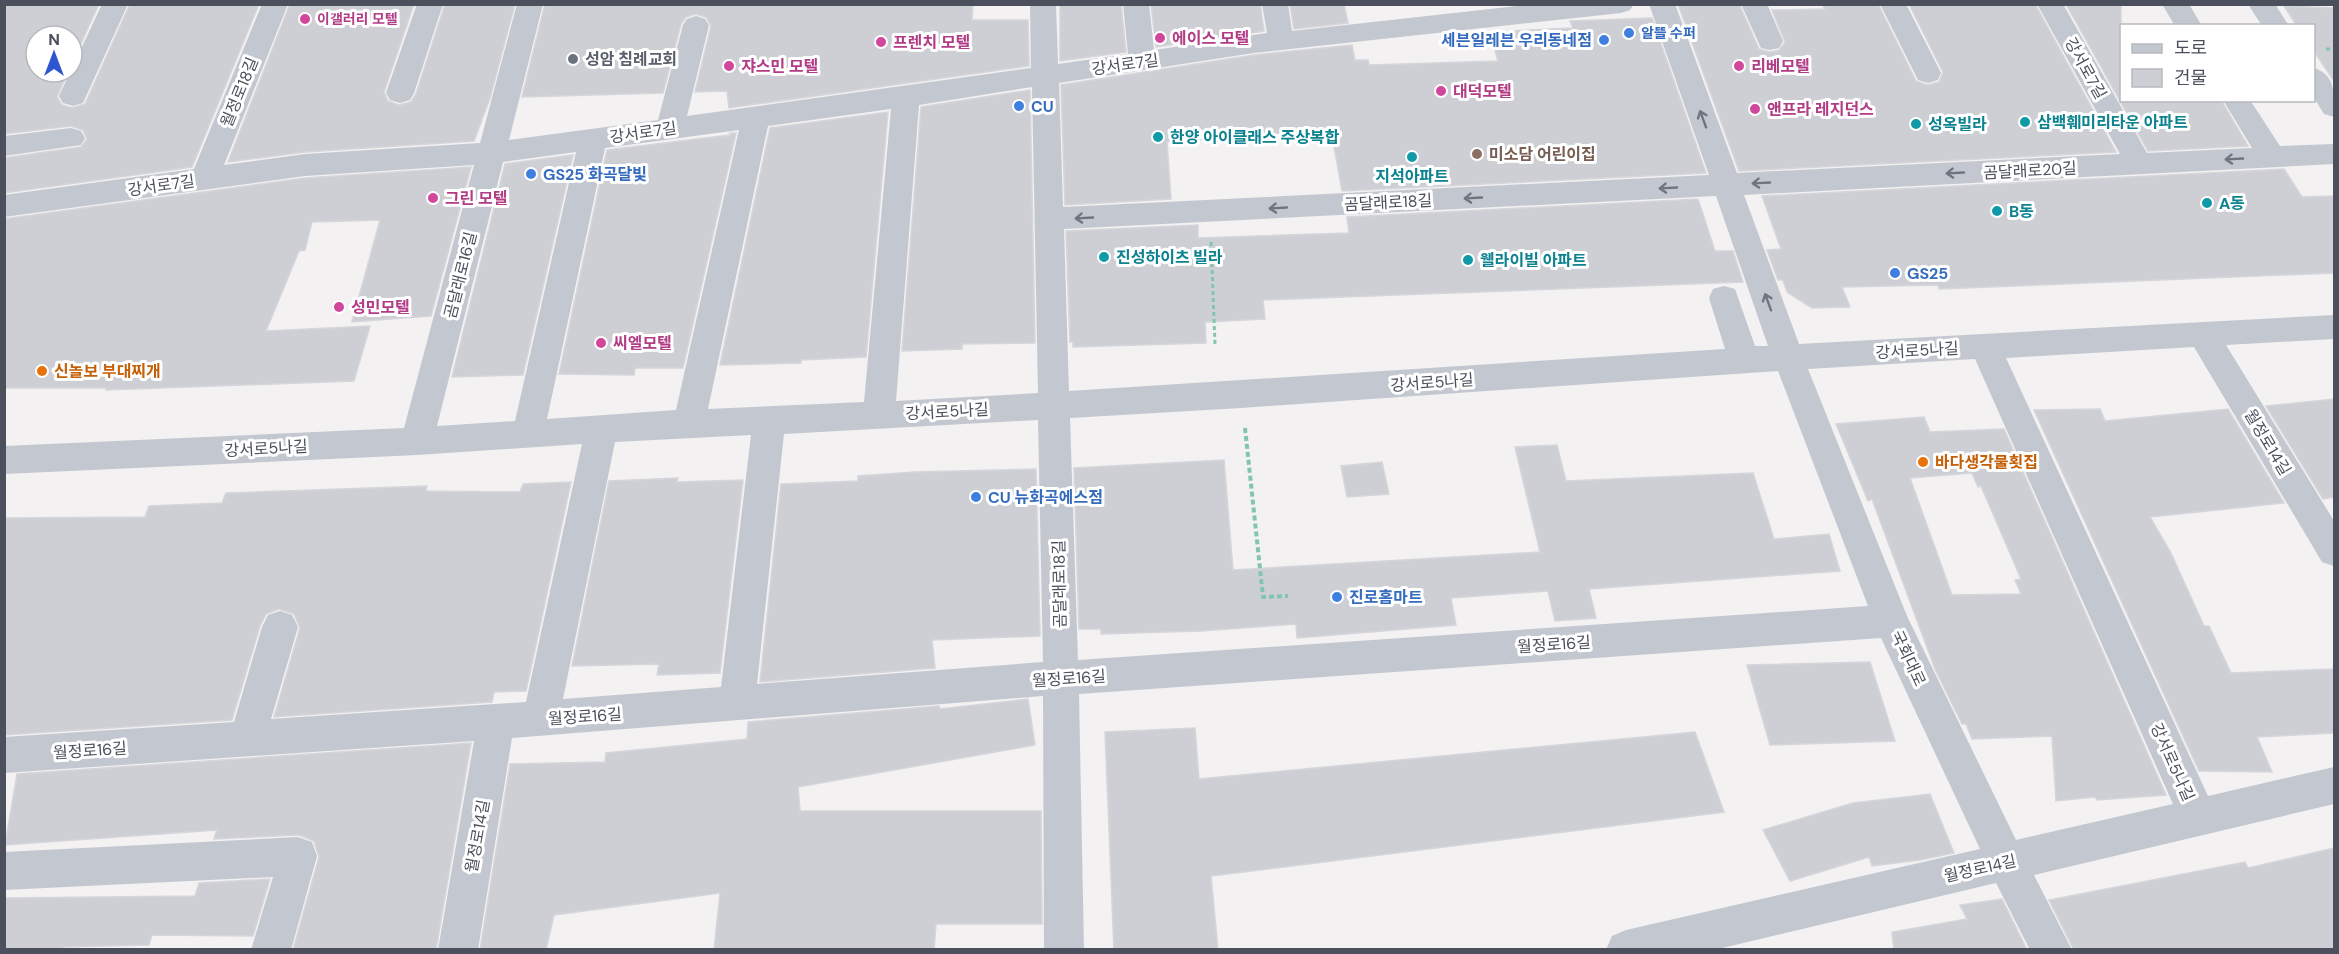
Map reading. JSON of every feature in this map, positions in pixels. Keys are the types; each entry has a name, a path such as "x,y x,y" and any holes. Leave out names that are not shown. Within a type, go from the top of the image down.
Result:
{"street":[{"path":"73,96 116,4"},
{"name":"월정로18길","path":"204,179 275,4"},
{"path":"400,93 430,4"},
{"name":"곰달래로16길","path":"417,441 530,4"},
{"name":"곰달래로18길","path":"1042,4 1046,75 1061,678 1064,950"},
{"path":"1136,4 1142,61"},
{"path":"1275,4 1281,41"},
{"path":"1359,4 1365,33"},
{"name":"강서로7길","path":"4,206 305,165 491,153 906,97 1281,41 1621,4"},
{"path":"1662,4 1788,357"},
{"path":"1754,4 1770,41"},
{"path":"1893,4 1928,73"},
{"name":"강서로7길","path":"2050,4 2139,164"},
{"path":"2175,4 2188,24"},
{"path":"2261,4 2275,24"},
{"path":"670,128 696,25"},
{"path":"2315,81 2334,107"},
{"path":"879,415 906,97"},
{"path":"2237,102 2272,157"},
{"path":"689,423 756,116"},
{"path":"4,146 71,138"},
{"path":"528,433 593,139"},
{"name":"곰달래로20길","path":"1726,185 2334,154"},
{"name":"곰달래로18길","path":"1050,219 1726,185"},
{"path":"1724,298 1744,361"},
{"name":"강서로5나길","path":"4,460 417,441 689,423 769,422 1241,395 1788,357 2334,327"},
{"name":"월정로14길","path":"2202,333 2334,551"},
{"name":"강서로5나길","path":"1985,346 2198,818"},
{"name":"국회대로","path":"1788,357 1891,621 2006,862 2052,950"},
{"path":"737,704 769,422"},
{"path":"541,719 601,429"},
{"name":"월정로16길","path":"4,755 496,723 1061,678 1891,621"},
{"path":"247,740 280,627"},
{"name":"월정로14길","path":"458,950 496,723"},
{"name":"월정로14길","path":"1626,950 2334,786"},
{"path":"4,871 298,856 272,950"}],"path":[{"path":"1209,212 1215,345"},
{"path":"1241,395 1263,597 1288,596"}],"building":[{"path":"4,4 99,4 84,37 84,24 24,24 24,84 63,84 57,97 62,105 72,108 85,104 130,4 259,4 192,167 4,193 4,158 81,147 87,139 83,130 71,126 4,134"},
{"path":"290,4 414,4 384,92 388,101 399,105 411,102 416,94 445,4 515,4 490,98 474,141 305,152 228,162"},
{"path":"545,4 973,4 972,20 1028,20 1029,66 729,108 727,91 695,92 711,26 706,17 695,14 686,17 681,24 663,93 522,97"},
{"path":"1060,4 1121,4 1126,52 1060,61"},
{"path":"1151,4 1260,4 1264,31 1156,47"},
{"path":"1290,4 1344,4 1348,23 1294,29"},
{"path":"1678,4 1739,4 1759,49 1770,52 1779,50 1785,42 1772,10 1825,9 1822,4 1878,4 1916,81 1927,85 1939,82 1943,72 1909,4 2035,4 2116,152 1739,171"},
{"path":"2066,4 2121,4 2120,101"},
{"path":"2284,6 2334,8 2334,81 2315,53 2315,24 2296,24"},
{"path":"1652,18 1706,173 1342,191 1331,130 1167,142 1171,199 1065,205 1061,85 1254,55 1352,45 1355,60 1368,60 1369,65 1498,61 1490,32 1573,28 1570,21"},
{"path":"1030,90 1035,343 962,344 962,349 902,351 921,107"},
{"path":"2121,102 2222,102 2248,146 2148,151"},
{"path":"888,112 866,357 801,360 801,363 720,365 770,128"},
{"path":"730,133 736,133 683,368 635,368 634,375 559,374 607,150 730,135"},
{"path":"573,155 523,375 452,377 505,164"},
{"path":"471,167 431,316 352,322 380,220 312,222 305,250 299,251 266,331 370,326 354,381 106,390 107,388 4,388 4,219 305,178"},
{"path":"2284,169 2302,197 2334,196 2334,273 1939,289 1938,285 1842,287 1850,307 1812,308 1787,292 1783,280 1778,280 1767,250 1781,249 1762,196"},
{"path":"1698,199 1715,251 1733,251 1743,282 1263,300 1265,319 1205,322 1206,343 1073,347 1073,342 1070,342 1066,231 1198,225 1198,238 1349,233 1347,217"},
{"path":"2334,399 2334,497 2323,499 2266,406"},
{"path":"2100,409 2105,421 2228,409 2284,503 2150,517 2171,553 2204,626 2209,626 2231,673 2334,669 2334,733 2257,737 2272,772 2199,771 2034,410"},
{"path":"1924,417 1930,432 2004,429 2166,795 2097,800 2095,797 2056,801 2052,736 1972,739 1966,724 1962,724 1935,669 1872,499 1868,501 1836,424","holes":["1972,473 1978,487 1981,486 2021,579 2015,580 2021,594 1952,595 1910,478"]},
{"path":"1557,445 1566,481 1753,473 1774,539 1829,534 1840,571 1589,589 1596,618 1555,621 1548,591 1451,598 1456,625 1297,638 1296,624 1201,631 1101,634 1101,629 1079,629 1074,468 1224,460 1233,570 1540,552 1515,447"},
{"path":"1382,462 1389,494 1347,497 1341,466"},
{"path":"1036,469 1040,636 932,640 935,668 760,682 781,484 858,481 858,476 915,472"},
{"path":"678,478 677,482 743,480 720,673 657,675 659,664 572,666 609,481"},
{"path":"571,482 526,691 494,692 492,702 274,717 300,628 294,614 279,609 266,614 260,626 232,720 4,735 4,518 145,517 149,506 222,503 226,493 427,486 426,491 520,492 523,484"},
{"path":"1870,662 1895,741 1770,745 1747,665"},
{"path":"1028,699 1035,745 798,787 800,811 1041,811 1042,924 936,924 934,950 714,950 720,893 554,915 546,950 480,950 510,764 605,762 606,753 747,739 748,722 939,706 940,709"},
{"path":"1195,728 1199,779 1695,732 1724,812 1211,876 1218,950 1114,950 1105,732"},
{"path":"471,743 436,950 293,950 319,857 314,841 299,835 214,839 217,830 5,845 17,774"},
{"path":"1930,794 1954,853 1872,866 1869,857 1790,881 1763,830 1853,803"},
{"path":"2334,848 2334,950 2074,950 2049,900 2245,862 2248,868"},
{"path":"270,879 253,936 152,935 149,945 63,947 63,950 4,950 4,898 195,896 199,883"},
{"path":"2002,899 2027,950 1894,950 1892,932 1967,919 1960,905"}],"place":[{"name":"이갤러리 모텔","path":"305,19"},
{"name":"알뜰 수퍼","path":"1629,33"},
{"name":"에이스 모텔","path":"1160,38"},
{"name":"세븐일레븐 우리동네점","path":"1604,40"},
{"name":"프렌치 모텔","path":"881,42"},
{"name":"성암 침례교회","path":"573,59"},
{"name":"쟈스민 모텔","path":"729,66"},
{"name":"리베모텔","path":"1739,66"},
{"name":"대덕모텔","path":"1441,91"},
{"name":"CU","path":"1019,106"},
{"name":"앤프라 레지던스","path":"1755,109"},
{"name":"삼백훼미리타운 아파트","path":"2025,122"},
{"name":"성옥빌라","path":"1916,124"},
{"name":"한양 아이클래스 주상복합","path":"1158,137"},
{"name":"미소담 어린이집","path":"1477,154"},
{"name":"지석아파트","path":"1412,157"},
{"name":"GS25 화곡달빛","path":"531,174"},
{"name":"그린 모텔","path":"433,198"},
{"name":"A동","path":"2207,203"},
{"name":"B동","path":"1997,211"},
{"name":"진성하이츠 빌라","path":"1104,257"},
{"name":"웰라이빌 아파트","path":"1468,260"},
{"name":"GS25","path":"1895,273"},
{"name":"성민모텔","path":"339,307"},
{"name":"씨엘모텔","path":"601,343"},
{"name":"신놀보 부대찌개","path":"42,371"},
{"name":"바다생각물횟집","path":"1923,462"},
{"name":"CU 뉴화곡에스점","path":"976,497"},
{"name":"진로홈마트","path":"1337,597"}]}
